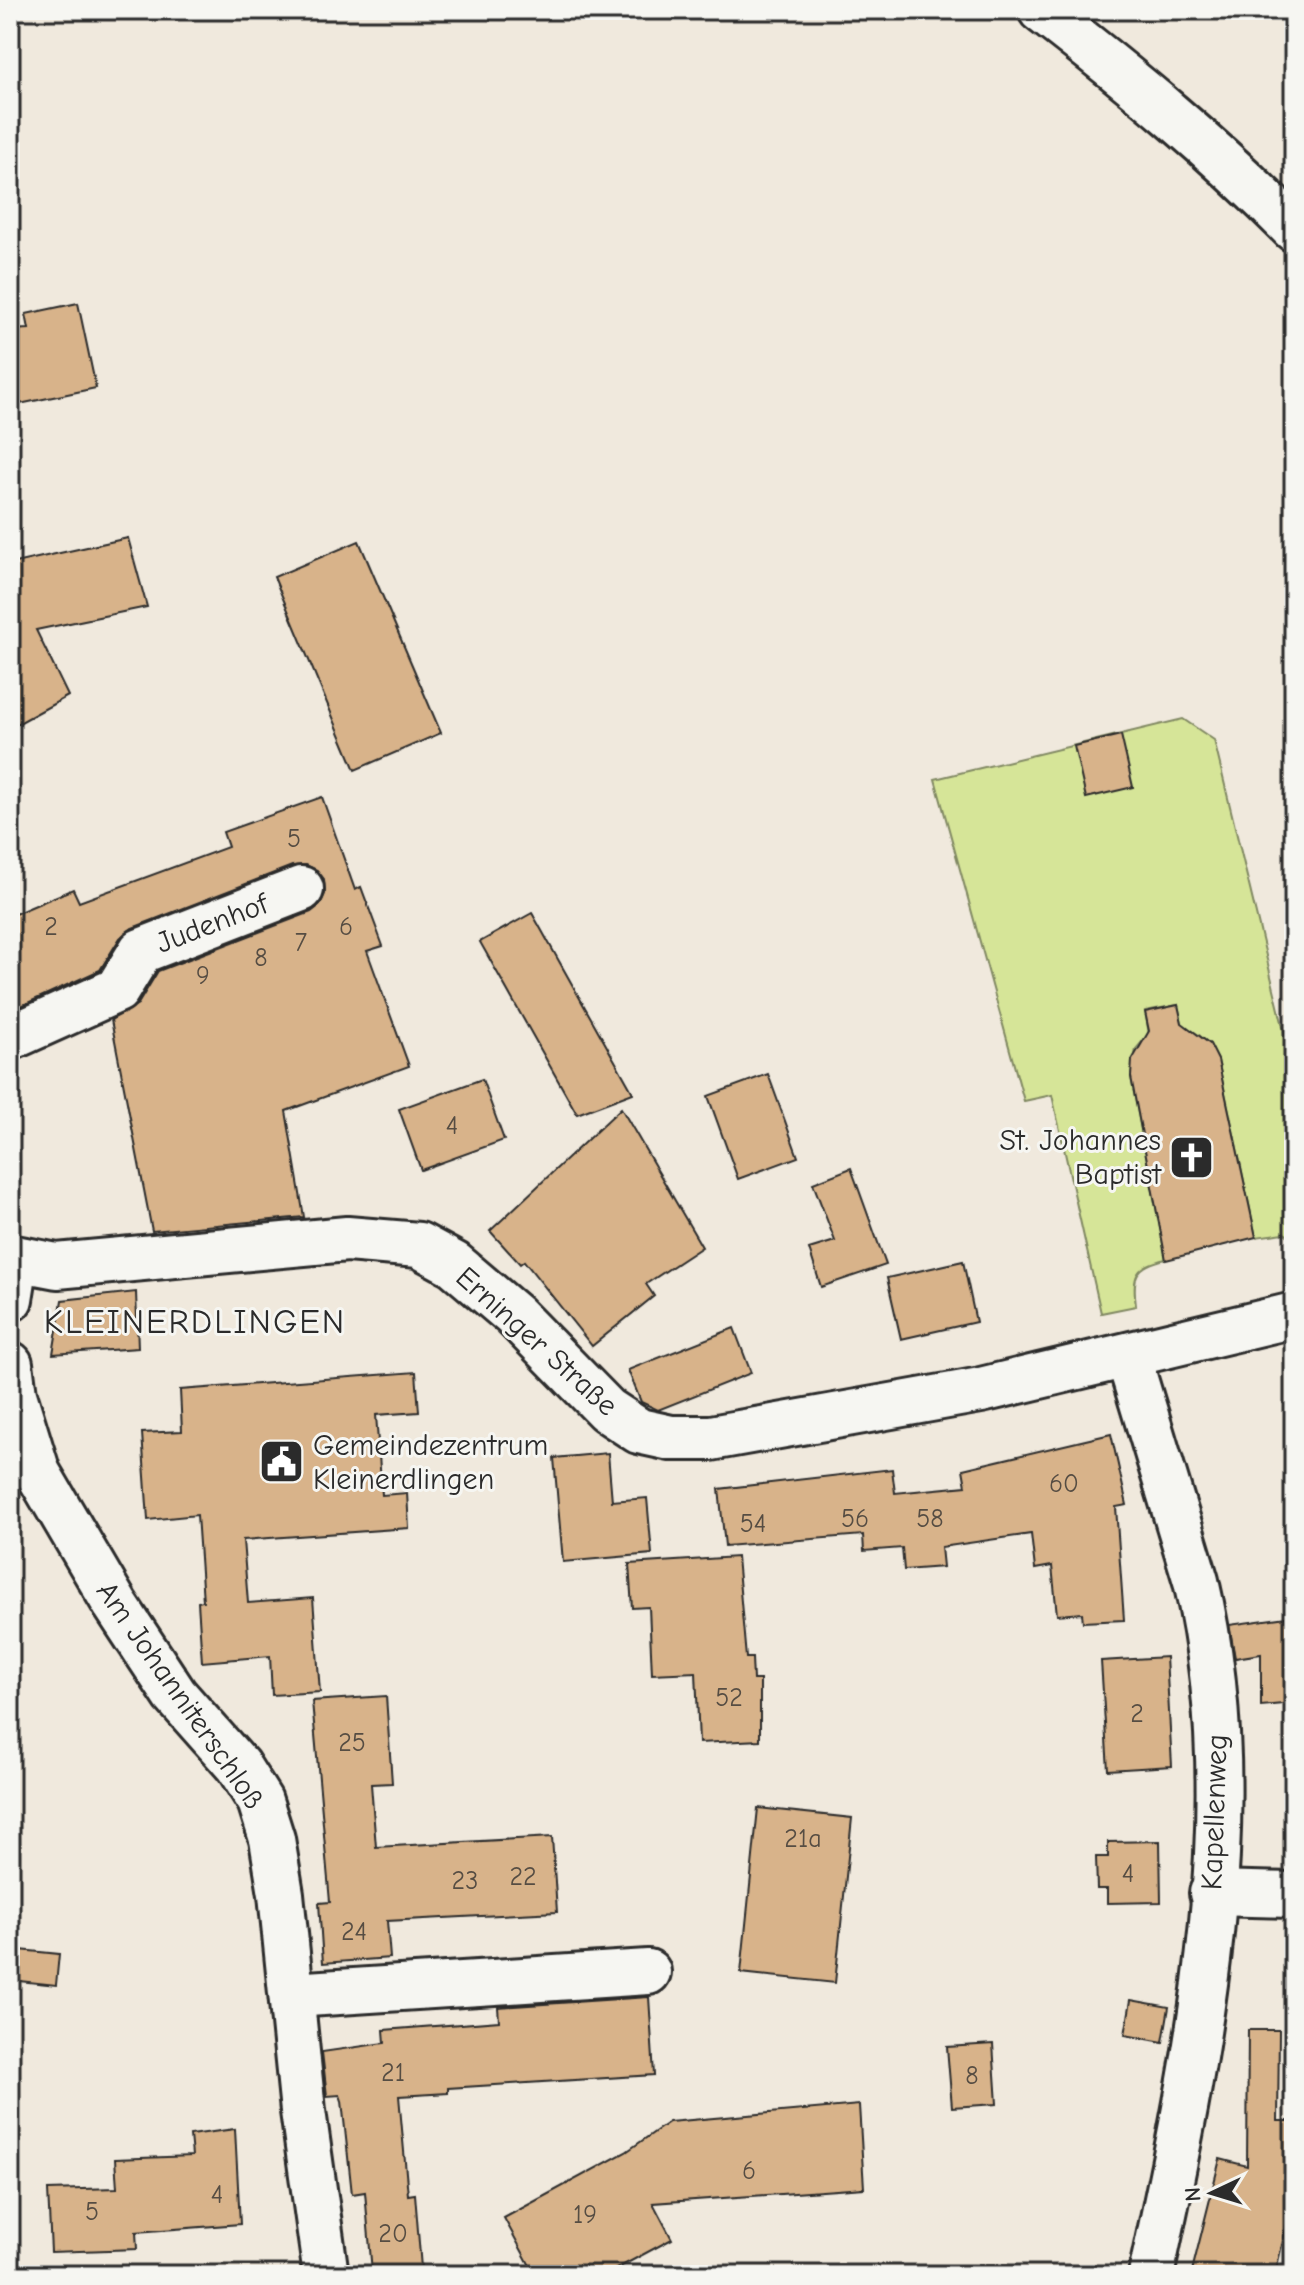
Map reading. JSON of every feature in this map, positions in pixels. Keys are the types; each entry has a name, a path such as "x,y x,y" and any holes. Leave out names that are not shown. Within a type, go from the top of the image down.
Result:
{"street":[{"path":"1041,10 1139,86 1244,179 1294,229"},
{"name":"Judenhof","path":"10,1038 117,990 141,951 301,889"},
{"name":"Erninger Straße","path":"12,1272 347,1239 419,1245 454,1264 514,1315 607,1410 639,1431 671,1438 711,1438 797,1425 981,1390 1294,1315"},
{"name":"Kapellenweg","path":"1128,1356 1205,1619 1217,1718 1218,1823 1203,2001 1151,2275"},
{"name":"Am Johanniterschloß","path":"10,1364 14,1395 38,1473 115,1604 175,1695 238,1766 260,1801 272,1839 326,2275"},
{"path":"1212,1893 1294,1895"},
{"path":"292,1995 648,1972"}],"green space":[{"path":"1183,719 1214,740 1294,1072 1294,1239 1284,1233 1256,1237 1218,1060 1211,1049 1204,1039 1183,1027 1178,1005 1145,1011 1149,1034 1136,1049 1131,1077 1166,1259 1148,1265 1138,1274 1136,1306 1101,1313 1052,1095 1024,1101 935,779"}],"building":[{"path":"78,303 96,388 10,406 10,330 29,329 26,314"},
{"path":"128,538 147,607 36,630 68,696 10,728 10,564"},
{"path":"359,541 441,733 355,770 274,577"},
{"path":"1121,735 1133,787 1086,798 1074,746"},
{"path":"322,797 355,890 361,887 383,946 367,951 409,1066 286,1111 304,1217 152,1231 111,1020 138,1004 158,971 311,912 320,905 325,894 324,879 317,870 306,865 292,866 132,928 120,938 100,970 10,1011 10,916 73,889 79,902 228,847 223,832"},
{"path":"532,913 633,1093 577,1114 480,942"},
{"name":"St. Johannes Baptist","path":"1178,1005 1182,1023 1210,1044 1218,1060 1256,1237 1166,1260 1131,1077 1132,1060 1149,1031 1145,1012"},
{"path":"768,1074 798,1157 738,1179 708,1096"},
{"path":"482,1079 504,1140 421,1170 399,1109"},
{"path":"621,1108 702,1247 646,1284 654,1296 592,1346 524,1261 520,1264 490,1231"},
{"path":"851,1168 886,1265 821,1287 809,1249 835,1241 813,1183"},
{"path":"963,1261 976,1322 901,1339 887,1278"},
{"path":"136,1292 138,1348 53,1354 62,1300"},
{"path":"734,1328 751,1373 658,1410 641,1402 628,1370"},
{"name":"Gemeindezentrum Kleinerdlingen","path":"416,1372 419,1412 376,1415 382,1495 407,1493 409,1528 243,1540 248,1603 313,1598 320,1692 272,1695 270,1656 202,1662 198,1602 203,1601 197,1515 148,1520 142,1433 182,1431 180,1390"},
{"path":"1111,1434 1127,1505 1116,1507 1124,1620 1083,1622 1082,1613 1057,1615 1052,1566 1035,1569 1031,1534 941,1547 943,1567 904,1570 902,1548 864,1551 863,1535 725,1546 719,1489 892,1469 895,1493 966,1486 963,1469"},
{"path":"608,1453 612,1501 647,1498 652,1554 563,1562 554,1458"},
{"path":"737,1557 746,1658 752,1658 753,1680 760,1680 760,1740 699,1743 696,1672 652,1674 649,1607 632,1608 629,1564"},
{"path":"1294,1616 1294,1703 1261,1706 1261,1654 1235,1658 1229,1625"},
{"path":"1166,1657 1172,1766 1108,1770 1101,1661"},
{"path":"386,1696 392,1783 371,1784 376,1847 552,1837 557,1912 387,1921 390,1958 323,1963 319,1903 330,1902 312,1701"},
{"path":"758,1808 852,1818 835,1983 741,1973"},
{"path":"1160,1841 1161,1902 1107,1903 1107,1889 1097,1889 1096,1857 1108,1857 1108,1842"},
{"path":"10,1949 59,1954 56,1985 10,1980"},
{"path":"649,1997 654,2075 448,2088 448,2093 399,2096 408,2195 415,2194 421,2268 372,2272 365,2192 352,2194 342,2101 340,2095 327,2096 322,2052 385,2043 384,2030 499,2021 498,2007"},
{"path":"1131,2000 1169,2007 1163,2042 1125,2035"},
{"path":"1248,2030 1279,2030 1278,2121 1294,2121 1294,2194 1275,2275 1191,2275 1220,2159 1247,2166"},
{"path":"993,2044 997,2104 952,2107 947,2047"},
{"path":"859,2105 864,2188 653,2203 672,2239 605,2275 535,2275 504,2218 626,2152 669,2122"},
{"path":"235,2129 240,2224 136,2232 137,2249 51,2252 48,2190 117,2188 115,2159 192,2156 190,2135"}],"place":[{"name":"St. Johannes Baptist","path":"1192,1157"},
{"name":"Gemeindezentrum Kleinerdlingen","path":"282,1462"}],"district":[{"name":"KLEINERDLINGEN","path":"195,1321"}]}
